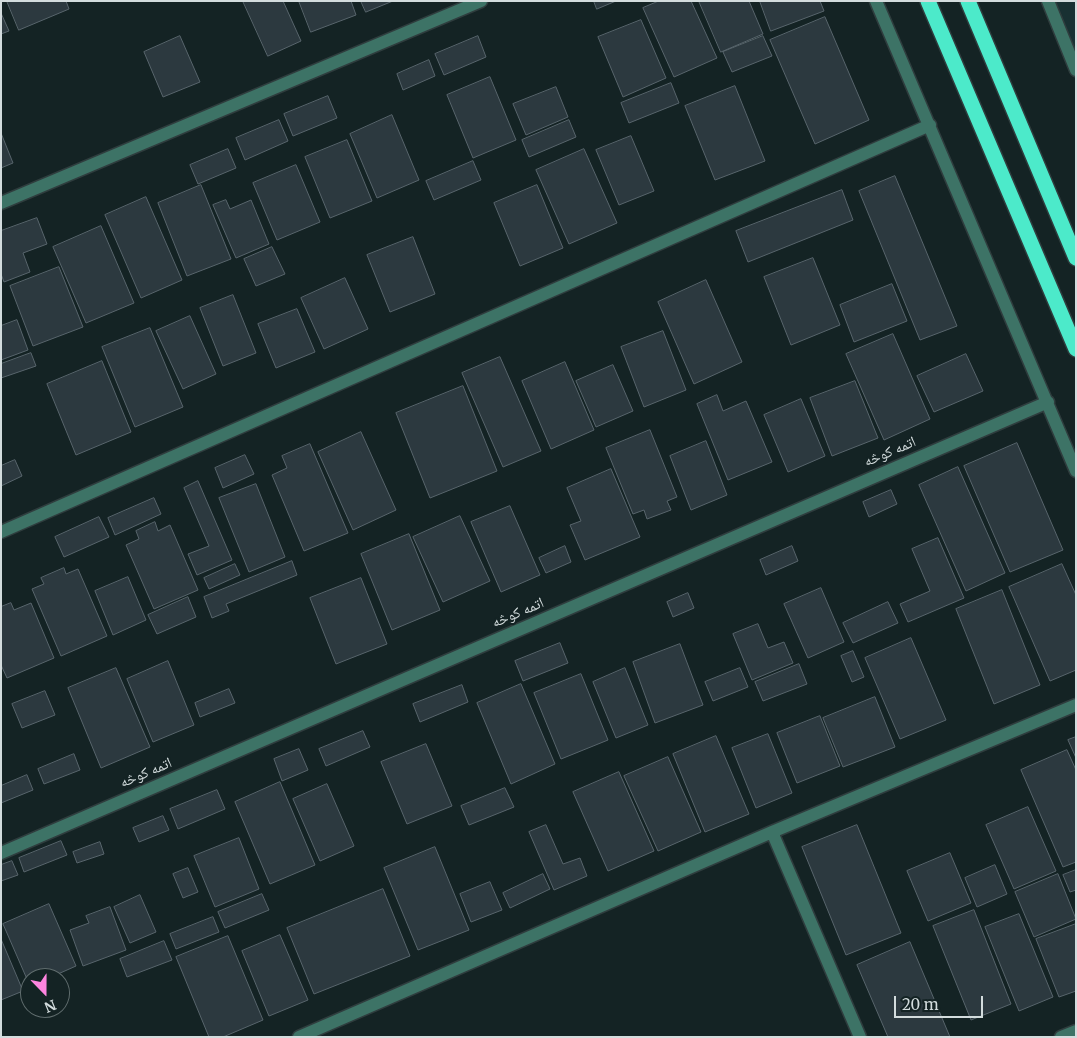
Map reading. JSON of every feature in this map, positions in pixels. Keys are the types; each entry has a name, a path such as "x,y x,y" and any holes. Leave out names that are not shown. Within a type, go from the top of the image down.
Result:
{"highway":[{"path":"928,1 1076,349"},
{"path":"968,1 1076,258"}],"street":[{"path":"1,204 481,1"},
{"path":"876,1 1076,471"},
{"path":"1048,1 1076,70"},
{"path":"1,532 930,125"},
{"name":"اتمه کوڅه","path":"1,853 1048,402"},
{"path":"299,1037 772,832 1076,705"},
{"path":"772,832 860,1037"},
{"path":"1060,1037 1076,1031"}],"shaded area":[{"path":"1048,1 1076,1 1076,70"}],"building":[{"path":"7,1 66,1 69,9 19,30"},
{"path":"243,1 283,1 301,41 268,56"},
{"path":"299,1 351,1 356,15 311,32"},
{"path":"361,1 393,1 366,12"},
{"path":"594,1 616,1 597,9"},
{"path":"659,1 691,1 717,58 674,77 643,8"},
{"path":"699,1 749,1 763,34 721,52"},
{"path":"760,1 820,1 824,11 771,31"},
{"path":"1,13 9,31 1,34"},
{"path":"825,17 869,120 815,144 770,40"},
{"path":"641,20 666,78 623,97 598,37"},
{"path":"180,36 200,82 163,97 144,52"},
{"path":"478,36 486,57 444,75 435,54"},
{"path":"763,36 772,56 732,72 723,52"},
{"path":"429,60 435,76 403,90 397,74"},
{"path":"490,77 516,140 473,158 447,95"},
{"path":"671,83 679,103 629,123 621,103"},
{"path":"735,86 765,161 715,180 685,106"},
{"path":"556,87 568,117 526,135 513,104"},
{"path":"328,96 337,118 293,136 284,114"},
{"path":"392,115 419,180 377,198 350,134"},
{"path":"279,120 288,141 245,160 236,138"},
{"path":"569,120 576,137 529,157 522,140"},
{"path":"1,133 13,163 1,168"},
{"path":"631,136 654,191 619,205 596,150"},
{"path":"347,140 372,201 330,218 305,157"},
{"path":"228,149 236,168 198,184 190,165"},
{"path":"584,149 617,223 569,244 536,170"},
{"path":"473,161 481,180 434,200 426,181"},
{"path":"296,165 320,222 277,240 253,183"},
{"path":"895,176 957,326 920,340 859,191"},
{"path":"201,185 231,259 187,276 158,203"},
{"path":"537,185 563,248 520,266 494,203"},
{"path":"842,190 853,220 748,262 736,231"},
{"path":"146,197 182,280 141,298 105,215"},
{"path":"226,200 230,209 251,200 269,244 236,258 213,205"},
{"path":"37,218 47,244 23,253 30,272 4,282 1,274 1,231"},
{"path":"101,226 134,303 86,323 53,247"},
{"path":"413,237 435,294 390,312 367,255"},
{"path":"272,247 285,274 256,286 244,259"},
{"path":"813,258 840,325 791,345 764,277"},
{"path":"59,267 83,327 33,346 10,286"},
{"path":"345,278 368,329 324,349 301,298"},
{"path":"706,280 742,362 694,384 658,302"},
{"path":"892,284 907,321 854,342 840,305"},
{"path":"233,295 256,353 223,366 200,308"},
{"path":"297,309 315,352 276,368 258,324"},
{"path":"190,316 216,374 183,389 156,331"},
{"path":"17,320 28,350 1,360 1,326"},
{"path":"150,328 183,407 135,427 102,347"},
{"path":"663,331 686,390 644,407 621,347"},
{"path":"893,334 930,419 884,440 846,354"},
{"path":"31,353 36,366 1,378 1,364"},
{"path":"966,354 983,391 934,412 917,376"},
{"path":"500,357 541,451 503,467 462,373"},
{"path":"102,361 131,432 76,455 47,384"},
{"path":"565,362 594,430 551,449 522,381"},
{"path":"613,365 633,411 596,427 576,381"},
{"path":"855,381 878,438 832,456 810,398"},
{"path":"463,386 497,471 430,498 396,413"},
{"path":"717,395 723,411 746,401 772,462 728,480 697,404"},
{"path":"801,399 825,456 788,472 764,415"},
{"path":"650,430 677,497 667,501 671,510 647,519 644,510 633,514 606,448"},
{"path":"361,432 396,510 353,530 318,452"},
{"path":"706,441 727,495 691,510 670,456"},
{"path":"1017,443 1063,550 1010,572 964,466"},
{"path":"310,444 348,533 304,551 272,475 287,468 282,456"},
{"path":"245,455 254,474 223,488 215,468"},
{"path":"15,460 22,476 1,486 1,466"},
{"path":"958,467 1005,573 966,591 919,485"},
{"path":"611,469 640,537 585,560 570,525 581,521 567,488"},
{"path":"198,481 232,560 197,575 188,554 209,546 184,488"},
{"path":"256,484 285,557 249,572 219,498"},
{"path":"891,490 897,504 869,517 863,502"},
{"path":"154,498 161,514 115,535 108,518"},
{"path":"510,506 540,575 501,592 471,522"},
{"path":"460,516 490,581 443,602 413,537"},
{"path":"99,517 109,537 64,557 55,537"},
{"path":"155,522 158,531 170,525 198,590 154,609 126,545 139,539 136,531"},
{"path":"409,534 440,610 392,630 361,554"},
{"path":"938,538 964,598 908,622 900,604 930,591 912,549"},
{"path":"565,546 571,562 546,573 539,558"},
{"path":"792,546 798,561 766,575 760,560"},
{"path":"292,561 297,575 226,604 229,611 212,618 204,597"},
{"path":"235,564 240,575 209,589 204,578"},
{"path":"1062,564 1076,595 1076,670 1050,681 1009,587"},
{"path":"64,568 66,574 78,569 107,636 61,656 32,589 44,584 41,578"},
{"path":"128,577 146,620 113,635 95,591"},
{"path":"361,578 387,644 336,664 310,598"},
{"path":"821,588 844,642 808,658 784,604"},
{"path":"1002,590 1040,685 994,704 956,609"},
{"path":"688,593 694,608 673,617 667,602"},
{"path":"188,597 196,617 157,634 148,615"},
{"path":"888,602 898,623 853,643 843,623"},
{"path":"11,603 14,610 31,603 54,658 7,678 1,665 1,607"},
{"path":"758,624 768,648 784,642 793,663 752,680 733,634"},
{"path":"911,638 946,720 900,739 865,658"},
{"path":"560,643 568,663 523,681 515,661"},
{"path":"680,644 703,705 655,723 633,662"},
{"path":"853,651 864,677 852,682 841,656"},
{"path":"168,661 194,725 153,742 127,679"},
{"path":"799,664 807,684 763,701 755,682"},
{"path":"116,668 150,747 101,768 68,688"},
{"path":"625,668 648,725 616,738 593,682"},
{"path":"740,668 748,687 713,701 705,682"},
{"path":"581,674 608,740 561,759 534,693"},
{"path":"521,684 555,764 511,784 477,703"},
{"path":"462,685 468,702 420,722 413,704"},
{"path":"229,689 235,703 200,717 195,703"},
{"path":"45,691 55,715 22,728 12,704"},
{"path":"875,697 895,747 843,767 823,718"},
{"path":"820,716 840,766 797,783 777,733"},
{"path":"363,731 370,747 326,766 319,749"},
{"path":"768,734 792,793 756,808 732,748"},
{"path":"716,736 749,814 705,832 673,754"},
{"path":"1076,737 1076,758 1068,740"},
{"path":"426,744 452,806 407,824 381,762"},
{"path":"299,749 308,770 282,781 274,759"},
{"path":"1067,750 1076,770 1076,862 1063,867 1021,770"},
{"path":"74,754 80,770 44,784 38,769"},
{"path":"668,757 701,832 658,851 624,776"},
{"path":"619,772 654,851 608,871 573,792"},
{"path":"27,775 33,790 1,803 1,786"},
{"path":"280,782 315,865 270,884 235,802"},
{"path":"327,784 354,846 320,861 293,799"},
{"path":"505,788 514,807 469,825 461,806"},
{"path":"217,790 225,809 178,829 170,809"},
{"path":"1028,807 1056,871 1014,889 986,825"},
{"path":"163,816 169,830 139,842 133,828"},
{"path":"546,825 563,864 580,858 587,876 554,890 529,832"},
{"path":"857,825 901,933 846,955 802,847"},
{"path":"239,838 259,889 215,907 194,856"},
{"path":"61,841 67,855 24,872 19,858"},
{"path":"100,842 104,854 77,863 73,852"},
{"path":"435,847 469,930 418,950 384,868"},
{"path":"950,853 971,903 928,921 907,871"},
{"path":"12,861 18,875 1,881 1,865"},
{"path":"995,865 1007,894 977,907 965,878"},
{"path":"188,868 198,892 183,898 173,874"},
{"path":"1076,870 1076,890 1070,892 1063,875"},
{"path":"543,874 550,889 510,908 503,893"},
{"path":"1058,874 1076,919 1034,937 1015,892"},
{"path":"490,882 502,910 471,922 460,894"},
{"path":"383,889 410,956 314,994 287,928"},
{"path":"262,894 269,910 225,928 218,912"},
{"path":"140,895 156,932 130,943 114,907"},
{"path":"49,904 76,966 70,969 22,968 3,924"},
{"path":"110,907 126,950 83,966 70,930 89,923 86,916"},
{"path":"974,910 1011,1004 971,1020 933,926"},
{"path":"1019,914 1053,997 1019,1011 985,927"},
{"path":"213,917 219,932 176,949 170,934"},
{"path":"1076,924 1076,991 1059,997 1036,939"},
{"path":"280,935 308,1000 269,1016 242,951"},
{"path":"228,936 263,1020 223,1037 209,1037 176,957"},
{"path":"1,939 20,984 20,992 1,1000"},
{"path":"164,941 172,960 127,977 120,959"},
{"path":"910,942 950,1037 888,1037 857,965"}]}
